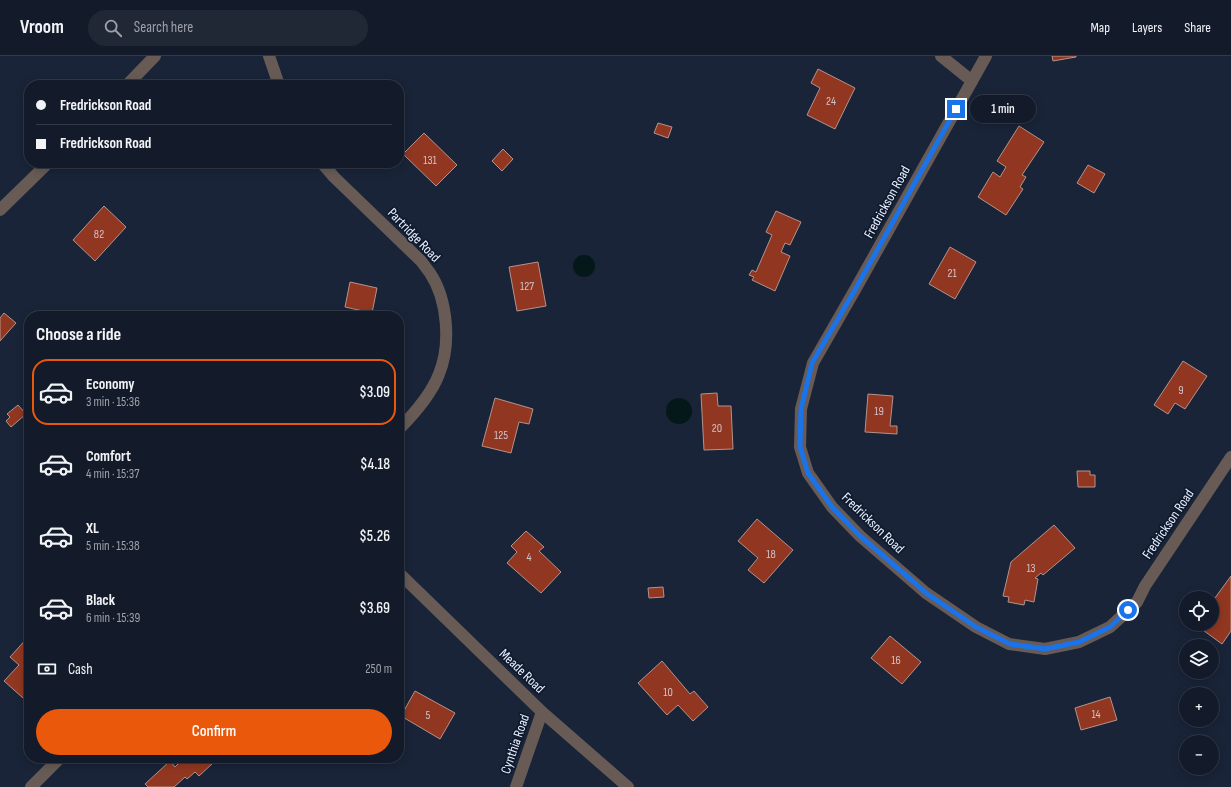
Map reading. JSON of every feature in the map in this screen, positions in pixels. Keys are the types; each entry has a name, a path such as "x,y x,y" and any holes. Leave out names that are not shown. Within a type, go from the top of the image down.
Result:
{"street":[{"path":"132,80 155,56"},
{"path":"269,56 277,80"},
{"path":"941,56 972,81"},
{"name":"Fredrickson Road","path":"986,56 860,281 812,363 801,409 800,447 808,473 832,507 860,536 926,593 976,627 1010,644 1045,649 1079,642 1110,627 1137,602 1149,580 1231,457"},
{"path":"0,210 43,168"},
{"name":"Partridge Road","path":"326,168 421,261 431,273 444,306 446,350 439,374 428,395 404,424"},
{"name":"Meade Road","path":"404,578 542,712 628,787"},
{"name":"Cynthia Road","path":"516,787 542,712"},
{"path":"31,787 55,763"}],"shaded area":[{"path":"584,255 592,258 595,266 592,274 584,277 576,274 573,266 576,258"},
{"path":"679,398 688,402 692,411 688,420 679,424 670,420 666,411 670,402"}],"building":[{"path":"1052,56 1076,56 1076,57 1053,61"},
{"path":"818,69 855,88 835,129 807,115 820,88 811,83"},
{"path":"658,123 672,127 668,138 654,133"},
{"path":"1019,126 1044,142 1022,175 1026,177 1020,187 1023,189 1006,215 978,197 993,172 1000,177 1006,167 997,161"},
{"path":"424,133 457,165 436,186 404,155 404,153"},
{"path":"503,149 513,159 502,171 492,161"},
{"path":"1088,165 1105,174 1094,193 1077,183"},
{"path":"104,206 126,227 95,261 73,240"},
{"path":"776,211 801,222 790,245 785,243 781,252 790,256 775,291 752,280 754,277 749,275 752,270 756,272 772,235 766,232"},
{"path":"950,247 976,262 955,299 929,284"},
{"path":"538,262 546,306 517,311 509,267"},
{"path":"350,282 377,288 372,311 363,311 345,307"},
{"path":"4,313 16,323 0,341 0,318"},
{"path":"1183,361 1207,376 1185,409 1175,403 1168,414 1154,405"},
{"path":"717,393 718,406 731,406 733,449 704,450 701,394"},
{"path":"868,394 893,396 890,426 897,426 897,434 865,432"},
{"path":"495,398 533,409 529,424 519,422 511,453 482,446"},
{"path":"18,405 24,412 24,416 11,427 6,421 10,417 7,414"},
{"path":"1077,471 1090,471 1090,475 1095,475 1095,487 1078,487"},
{"path":"757,519 793,550 764,583 748,570 758,558 738,541"},
{"path":"1054,525 1075,548 1043,575 1041,573 1035,578 1038,579 1034,602 1025,600 1024,605 1008,602 1009,597 1003,596 1011,562"},
{"path":"526,531 544,547 539,551 561,572 541,593 507,563 517,552 511,546"},
{"path":"1231,576 1231,631 1222,644 1219,642 1219,639 1215,639 1204,631 1219,631 1219,592"},
{"path":"663,587 664,597 649,598 648,588"},
{"path":"890,636 921,662 902,684 871,658"},
{"path":"24,642 23,698 4,681 19,665 10,657"},
{"path":"662,661 690,694 694,691 708,707 693,721 678,705 667,715 638,683"},
{"path":"415,691 455,713 440,739 404,718 404,711"},
{"path":"1110,697 1117,720 1081,730 1075,708"},
{"path":"168,763 172,763 175,767 179,763 213,763 199,776 195,772 187,779 185,777 174,787 148,787 145,784"}],"route":[{"path":"956,109 856,288 812,363 801,409 800,447 808,473 832,507 860,536 926,593 976,627 1010,644 1045,649 1079,642 1110,627 1128,610"}]}
